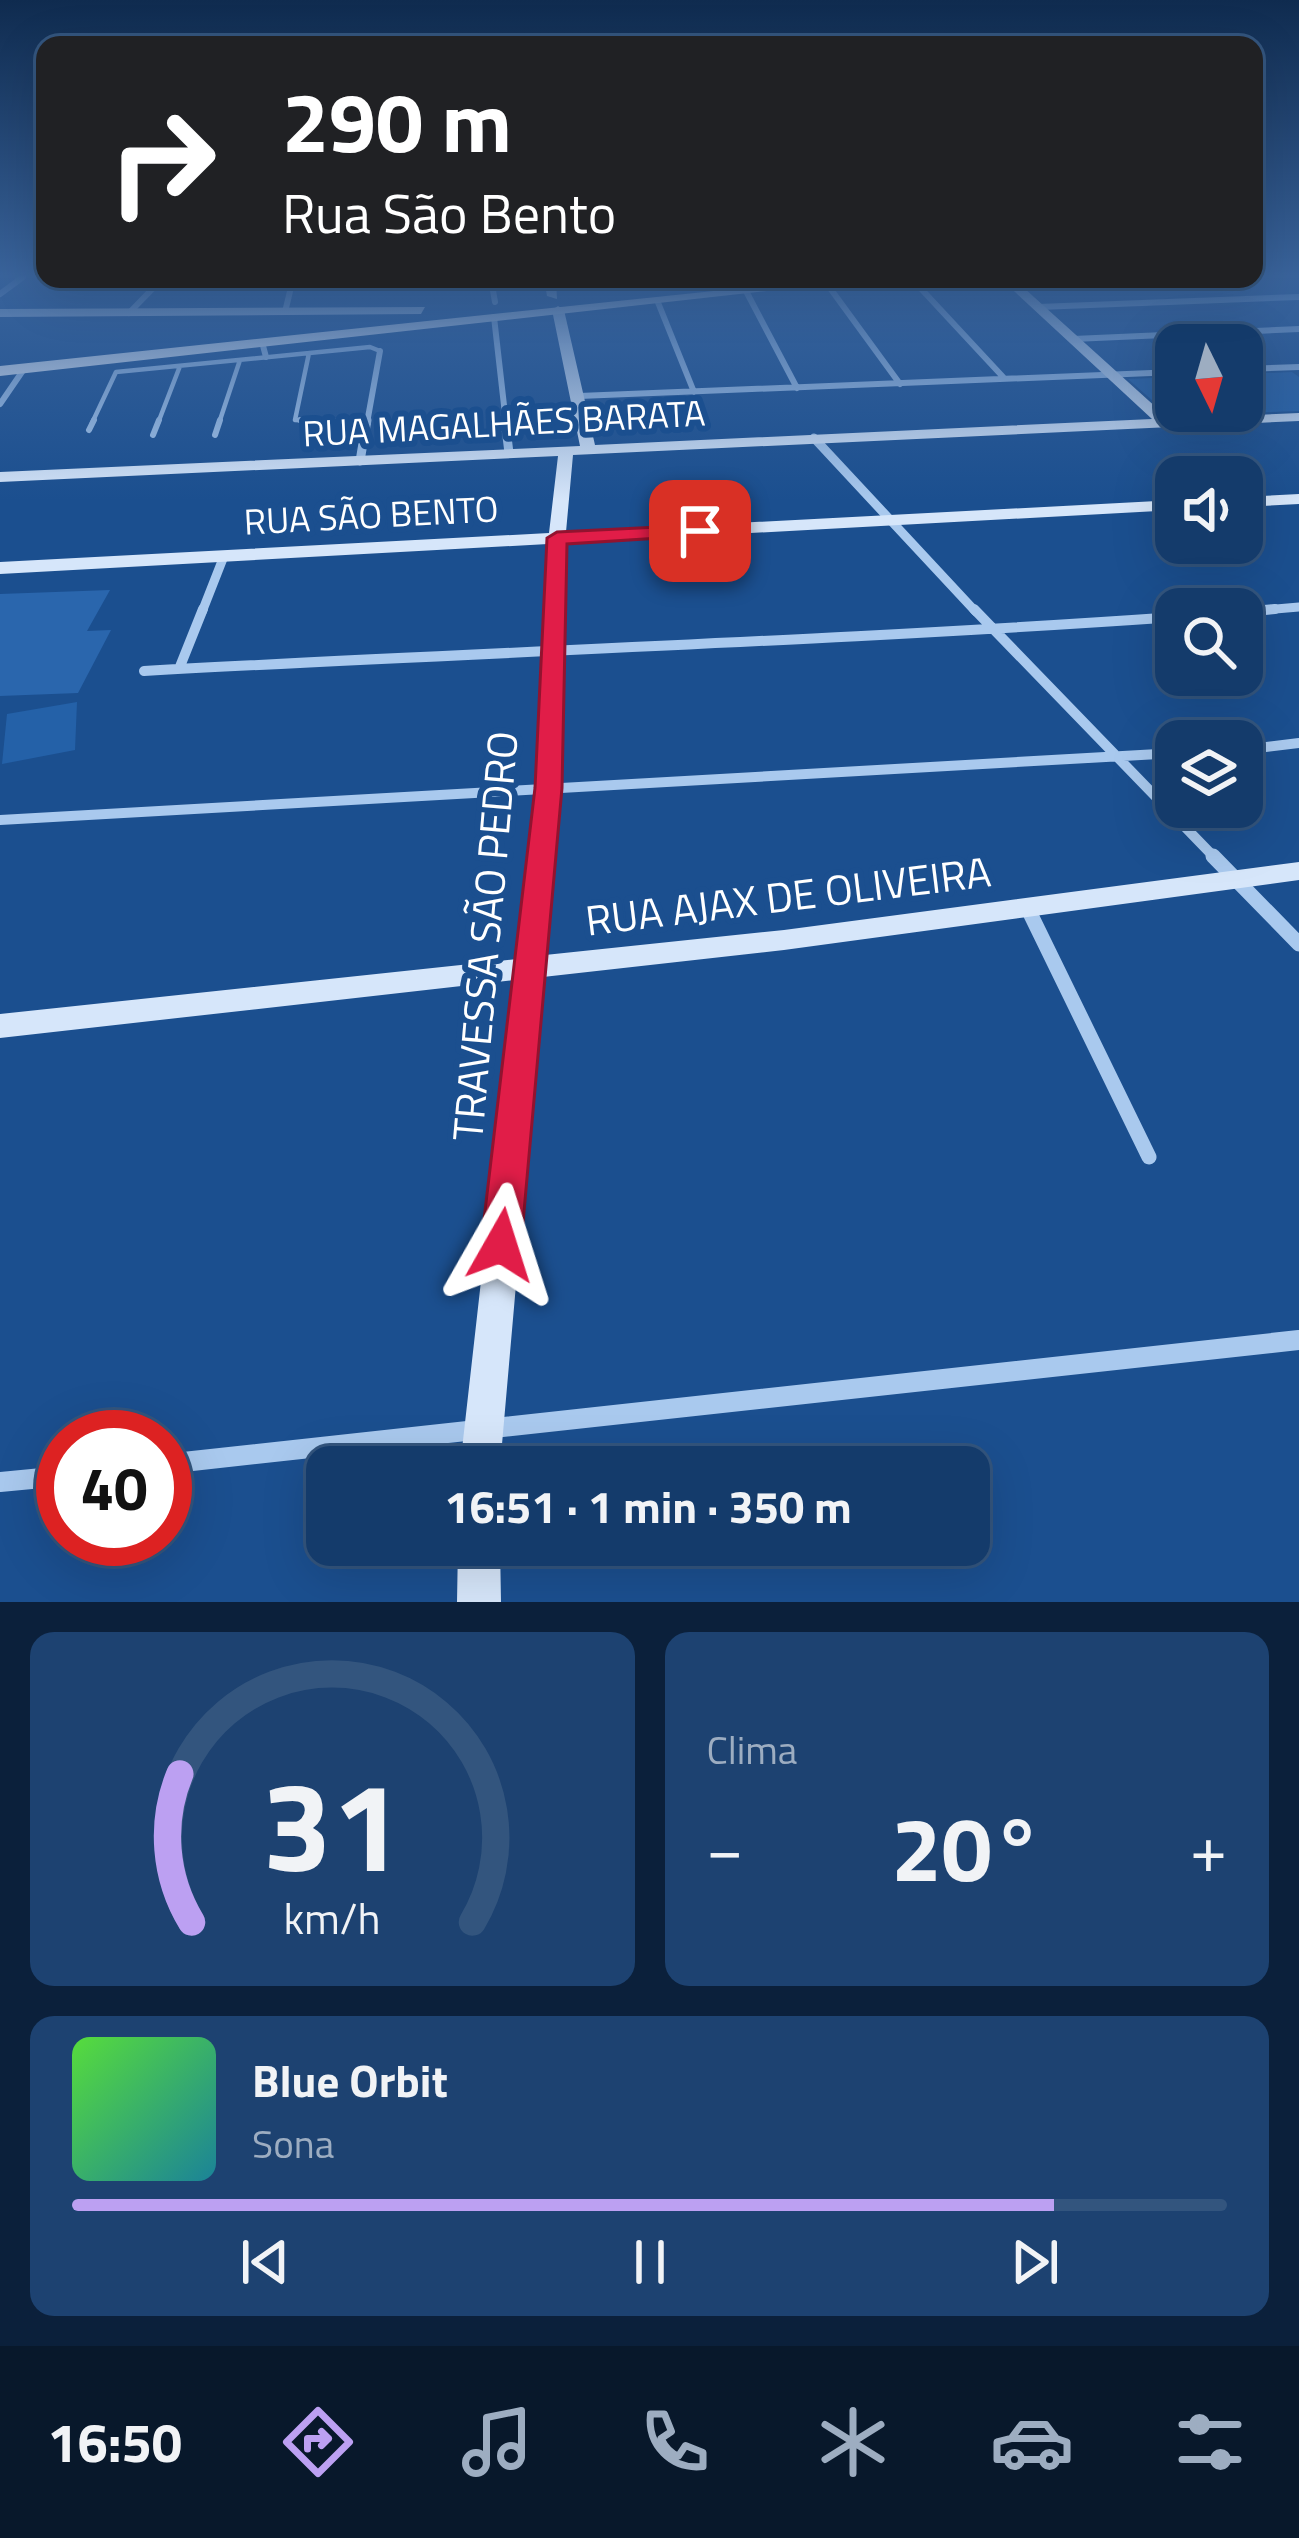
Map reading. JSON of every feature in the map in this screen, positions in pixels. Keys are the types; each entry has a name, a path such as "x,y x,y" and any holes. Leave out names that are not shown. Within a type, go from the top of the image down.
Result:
{"main road":[{"path":"0,355 61,352"},
{"path":"0,371 124,352"}],"street":[{"path":"360,461 380,352"},
{"path":"499,352 509,453"},
{"path":"567,352 588,448"},
{"path":"678,352 694,392"},
{"path":"778,352 797,388"},
{"path":"877,352 900,383"},
{"path":"980,352 1004,378"},
{"path":"1087,352 1155,414"},
{"path":"1263,368 1299,367"},
{"path":"0,404 24,369"},
{"path":"578,396 1155,373"},
{"name":"RUA MAGALHÃES BARATA","path":"1263,419 1298,418"},
{"name":"RUA MAGALHÃES BARATA","path":"0,477 1155,422"},
{"path":"814,438 994,631 1299,944"},
{"name":"TRAVESSA SÃO PEDRO","path":"480,1446 548,788 557,538 566,450"},
{"path":"1263,501 1299,499"},
{"name":"RUA SÃO BENTO","path":"0,568 1155,506"},
{"path":"179,669 224,556"},
{"path":"1263,610 1299,607"},
{"path":"144,670 994,631 1155,619"},
{"path":"1263,747 1299,743"},
{"path":"0,820 1155,754"},
{"name":"RUA AJAX DE OLIVEIRA","path":"0,1026 532,968 1299,872"},
{"path":"1028,909 1149,1157"},
{"path":"495,1446 1299,1340"},
{"path":"192,1463 306,1457"},
{"path":"0,1482 36,1478"},
{"path":"479,1566 479,1602"}],"lane":[{"path":"88,430 110,376 240,360 260,352"},
{"path":"290,352 353,352"},
{"path":"309,353 295,420 368,423"},
{"path":"215,435 240,360"},
{"path":"153,436 180,366"}],"shaded area":[{"path":"1292,372 1299,377 1299,411 1263,412 1263,373"},
{"path":"1155,378 1155,403 1128,379"},
{"path":"77,702 75,750 2,764 7,714"}],"building":[{"path":"110,590 87,631 111,630 78,693 0,696 0,594"}],"route":[{"path":"501,1245 548,788 557,538 700,531"}]}
